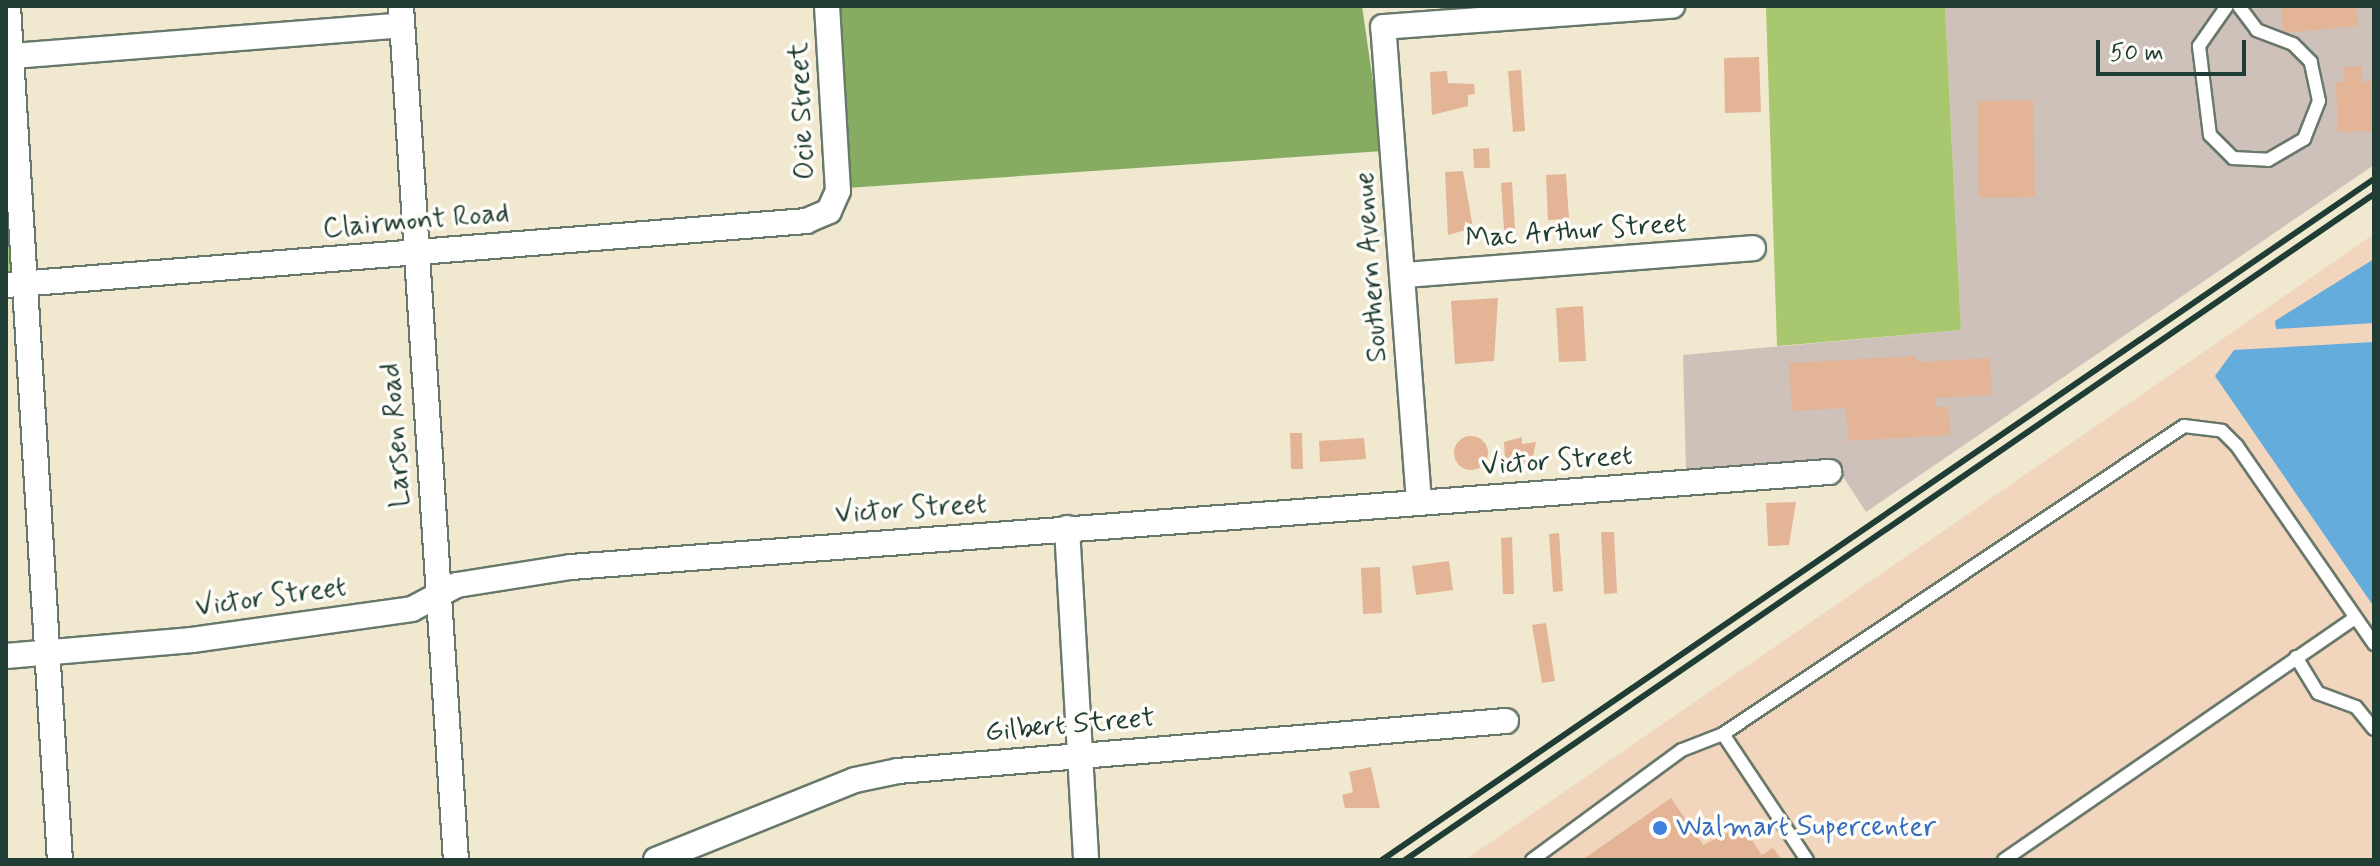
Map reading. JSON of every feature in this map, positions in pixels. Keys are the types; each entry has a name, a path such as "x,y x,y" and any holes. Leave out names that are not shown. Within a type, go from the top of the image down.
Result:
{"street":[{"path":"8,6 12,56 16,284 49,654 60,860"},
{"name":"Ocie Street","path":"827,6 839,170 829,211"},
{"name":"Southern Avenue","path":"1419,502 1383,27 1672,6"},
{"path":"12,56 402,16"},
{"name":"Larsen Road","path":"402,16 456,860"},
{"name":"Clairmont Road","path":"16,284 806,221 829,211"},
{"name":"Mac Arthur Street","path":"1404,275 1753,248"},
{"name":"Victor Street","path":"6,656 49,654 412,609 438,593 557,568 1829,472"},
{"path":"1067,528 1086,860"},
{"name":"Gilbert Street","path":"656,860 855,780 1080,755 1506,721"}],"lane":[{"path":"2227,6 2199,46 2210,135 2233,158 2268,160 2304,139 2319,101 2314,75 2293,44 2257,30 2239,6"},
{"path":"1532,860 1682,750 1723,734 2184,426 2222,431 2237,446 2374,644"},
{"path":"2004,860 2355,618"},
{"path":"2296,657 2318,693 2356,707 2374,729"},
{"path":"1723,734 1807,860"}],"shaded area":[{"path":"1945,6 2374,6 2374,165 1866,512 1834,463 1686,472 1683,355 1961,330"},
{"path":"2374,234 2374,860 1465,860 2221,340"}],"green space":[{"path":"833,6 1362,6 1383,151 847,188"},
{"path":"1945,6 1961,330 1777,346 1766,8"},
{"path":"6,154 18,268 6,278"}],"water":[{"path":"2374,259 2374,323 2276,329 2275,321"},
{"path":"2374,342 2374,607 2215,376 2234,350"}],"building":[{"path":"2281,6 2356,6 2358,26 2283,33"},
{"path":"1759,57 1761,112 1725,113 1724,58"},
{"path":"2362,66 2362,82 2374,81 2374,131 2338,132 2336,83 2344,82 2343,67"},
{"path":"1521,70 1525,131 1513,132 1508,71"},
{"path":"1447,71 1448,83 1474,84 1475,94 1468,95 1468,106 1432,115 1430,72"},
{"path":"2033,100 2035,197 1979,198 1977,101"},
{"path":"1489,148 1490,168 1474,168 1473,149"},
{"path":"1463,171 1473,228 1448,235 1445,172"},
{"path":"1566,174 1569,219 1548,220 1546,175"},
{"path":"1512,182 1515,229 1504,230 1501,183"},
{"path":"1498,298 1494,361 1455,364 1451,301"},
{"path":"1583,306 1586,361 1559,362 1556,308"},
{"path":"1916,356 1917,362 1990,358 1992,395 1936,398 1936,407 1948,406 1950,435 1848,441 1846,408 1792,411 1789,363"},
{"path":"1290,433 1302,433 1303,469 1291,469"},
{"path":"1471,436 1483,441 1488,453 1483,465 1471,470 1459,465 1454,453 1459,441"},
{"path":"1522,437 1522,444 1536,442 1531,466 1505,461 1504,442"},
{"path":"1364,438 1366,459 1320,462 1319,441"},
{"path":"1796,502 1789,545 1768,546 1766,503"},
{"path":"1601,532 1614,532 1617,593 1604,594"},
{"path":"1559,533 1563,591 1553,592 1549,534"},
{"path":"1512,537 1514,594 1503,594 1501,538"},
{"path":"1449,561 1453,590 1416,595 1412,566"},
{"path":"1380,567 1382,613 1363,614 1361,568"},
{"path":"1546,623 1555,681 1542,683 1532,625"},
{"path":"1371,767 1380,808 1345,808 1342,795 1353,792 1349,772"},
{"name":"Walmart Supercenter","path":"1671,798 1703,845 1742,826 1762,855 1773,848 1782,860 1582,860"}],"railway":[{"path":"1382,860 2374,179"},
{"path":"1405,860 2374,194"}],"place":[{"name":"Walmart Supercenter","path":"1660,828"}]}
